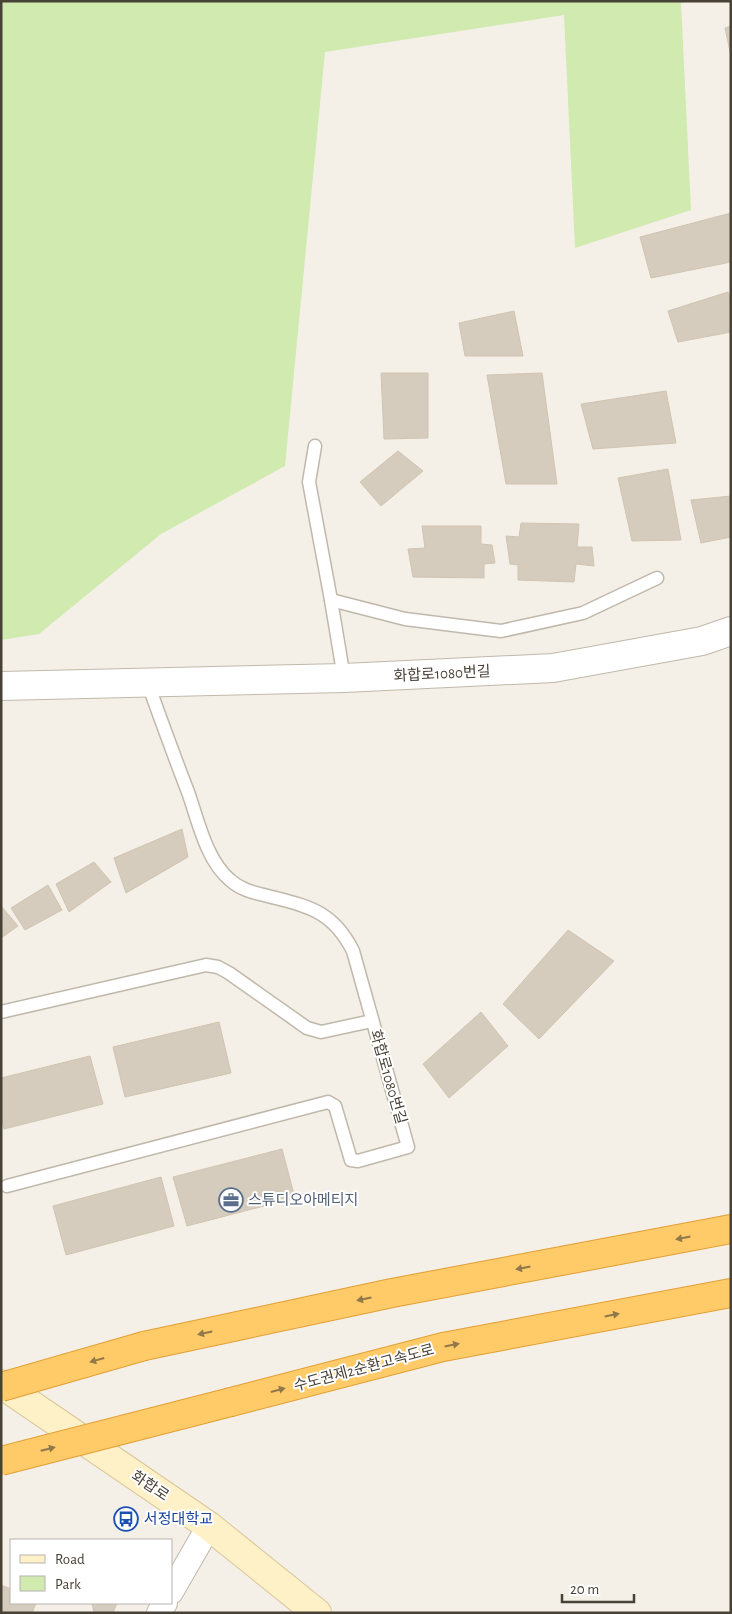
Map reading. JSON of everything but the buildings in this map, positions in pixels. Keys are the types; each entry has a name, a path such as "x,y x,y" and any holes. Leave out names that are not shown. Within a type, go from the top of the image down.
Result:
{"highway":[{"path":"1,1386 144,1346 392,1293 731,1229"},
{"name":"수도권제2순환고속도로","path":"1,1461 444,1347 731,1293"}],"main road":[{"name":"화합로","path":"1,1386 209,1526 317,1613"}],"street":[{"name":"화합로1080번길","path":"1,686 344,678 553,668 702,641 731,631"},
{"path":"172,1590 209,1526"}],"lane":[{"path":"315,446 309,482 344,678"},
{"path":"331,600 405,619 501,631 583,613 657,578"},
{"name":"화합로1080번길","path":"8,1186 328,1102 335,1106 351,1160 358,1161 408,1147 353,951 336,924 318,912 295,903 244,890 229,880 218,868 205,840 148,684"},
{"path":"1,1012 206,964 218,967 229,973 307,1028 321,1032 372,1021"}],"green space":[{"path":"1,1 688,1 681,3 691,210 575,248 564,15 325,52 285,466 161,534 39,634 1,640"}],"place":[{"name":"스튜디오아메티지","path":"231,1200"},
{"name":"서정대학교","path":"126,1519"}]}
